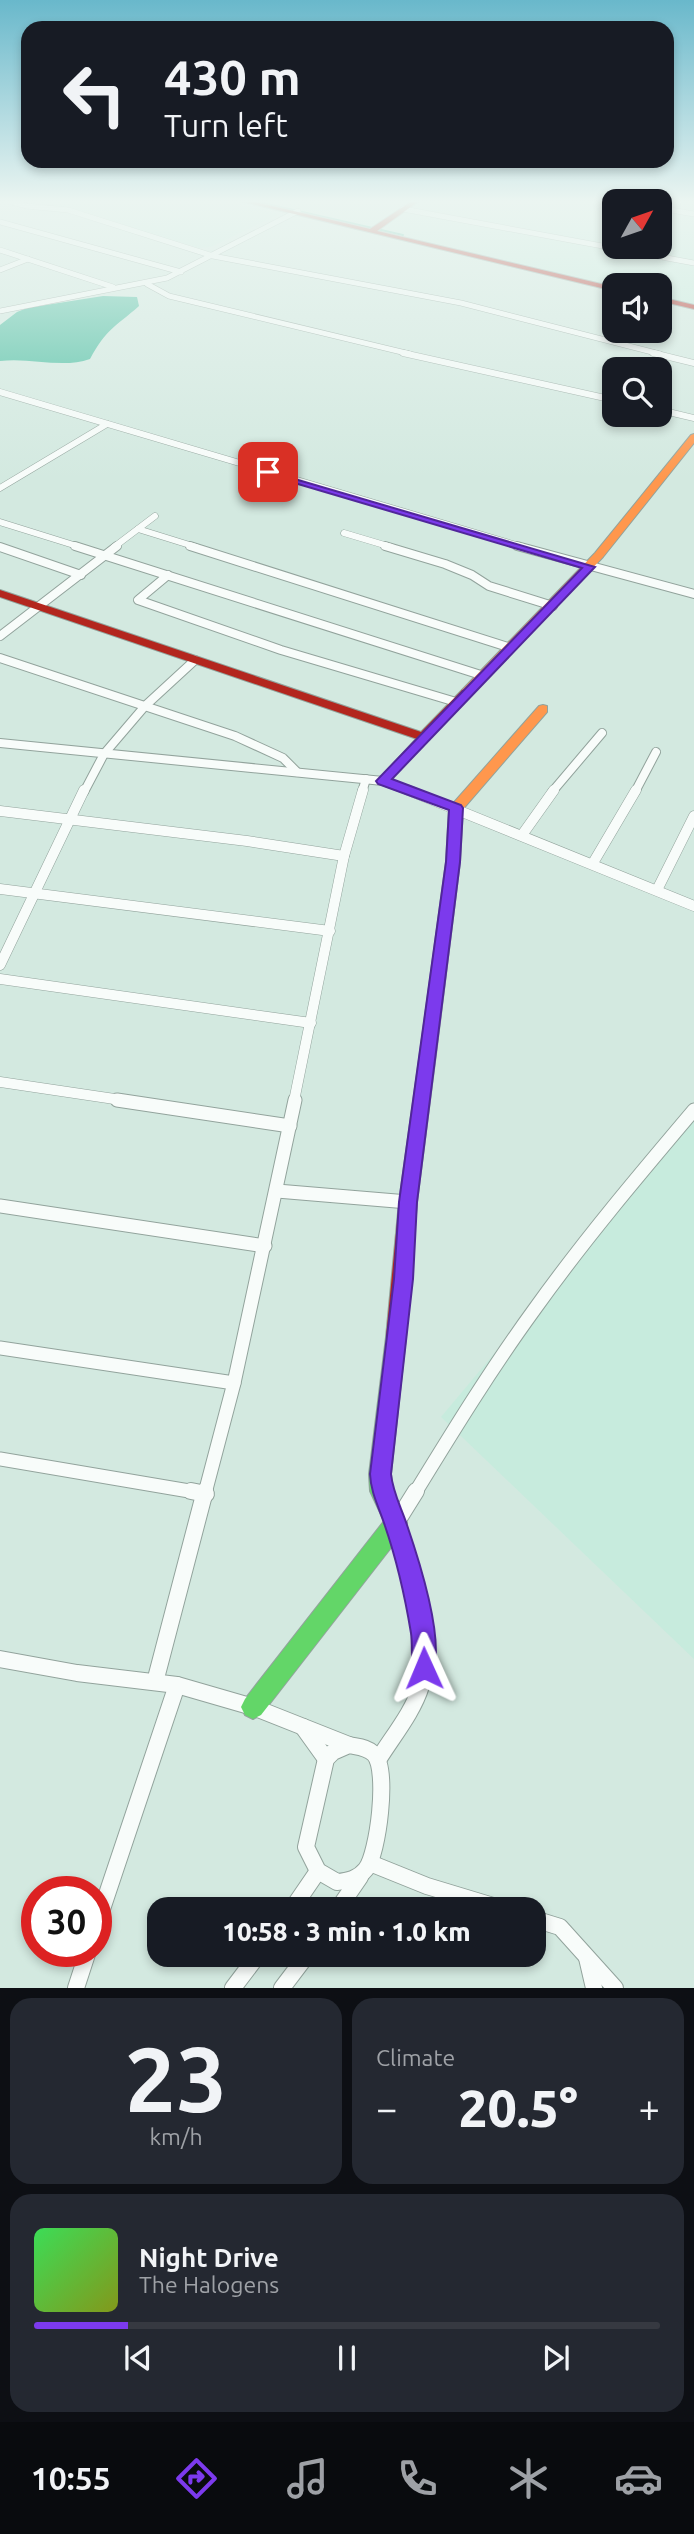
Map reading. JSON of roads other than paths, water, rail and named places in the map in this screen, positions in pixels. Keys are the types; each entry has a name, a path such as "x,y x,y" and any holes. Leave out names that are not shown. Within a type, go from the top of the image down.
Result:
{"street":[{"path":"0,311 87,294"},
{"path":"165,294 369,345 602,397"},
{"path":"412,294 461,303 694,363"},
{"path":"672,301 694,306"},
{"path":"0,392 589,567 694,594"},
{"path":"672,413 694,418"},
{"path":"0,488 107,424"},
{"path":"383,781 456,702 589,567 674,465 694,436"},
{"path":"0,636 107,556 155,516"},
{"path":"0,522 484,676"},
{"path":"138,529 511,648"},
{"path":"344,533 445,564 472,575 489,586 553,606"},
{"path":"0,547 81,575"},
{"path":"168,575 138,600 281,650 456,702"},
{"path":"0,593 423,737"},
{"path":"0,658 235,736 283,758 297,772"},
{"path":"0,965 69,819 104,754 145,706 194,660"},
{"path":"378,1760 421,1685 426,1651 416,1595 396,1523 382,1491 380,1474 403,1279 408,1202 453,862 456,808 543,709"},
{"path":"522,835 553,791 602,733"},
{"path":"0,743 383,781 593,863 694,906"},
{"path":"593,863 614,831 656,752"},
{"path":"155,1682 234,1383 277,1191 344,856 366,779"},
{"path":"0,811 247,841 344,856"},
{"path":"657,890 694,816"},
{"path":"0,888 330,931"},
{"path":"0,979 311,1023"},
{"path":"0,1082 290,1126"},
{"path":"254,1707 396,1523 447,1438 525,1322 694,1110"},
{"path":"277,1191 408,1202"},
{"path":"0,1206 265,1246"},
{"path":"0,1348 234,1383"},
{"path":"0,1459 206,1494"},
{"path":"0,1659 77,1673 177,1685 254,1707 349,1745 366,1749 378,1760 385,1777 367,1867 346,1897"},
{"path":"112,1879 177,1685"},
{"path":"303,1727 326,1759"},
{"path":"349,1745 333,1752 326,1759 306,1847 317,1871 337,1882 347,1882 367,1867"},
{"path":"367,1867 464,1897"},
{"path":"300,1897 317,1871"},
{"path":"546,1923 560,1927 615,1988"},
{"path":"586,1955 594,1988"},
{"path":"76,1988 83,1967"},
{"path":"233,1988 249,1967"},
{"path":"282,1988 298,1967"}]}
